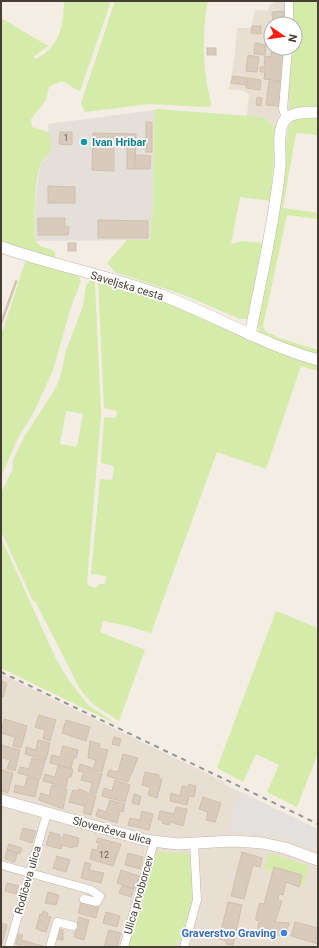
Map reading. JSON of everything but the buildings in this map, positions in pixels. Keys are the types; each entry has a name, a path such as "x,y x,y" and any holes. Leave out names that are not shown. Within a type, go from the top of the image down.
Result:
{"street":[{"path":"289,1 289,16"},
{"path":"286,118 283,109 287,56"},
{"path":"250,335 273,213 280,166 281,130 286,118 294,114 318,112"},
{"name":"Saveljska cesta","path":"1,247 51,264 142,288 186,305 250,335 318,360"},
{"name":"Slovenčeva ulica","path":"1,800 154,842 194,843 233,841 262,843 281,847 318,860"},
{"name":"Rodičeva ulica","path":"9,947 47,813"},
{"name":"Ulica prvoborcev","path":"124,947 154,842"},
{"path":"184,947 196,900 194,843"},
{"path":"1,865 91,890 100,896 97,902 84,899"},
{"path":"50,947 57,922 73,926"}],"shaded area":[{"path":"276,1 291,1 291,16 263,16 263,56 291,56 289,110 284,114 277,129 263,117 247,116 249,94 244,91 229,89 235,55 237,28 251,28 255,10 268,11 270,5"},
{"path":"154,110 153,211 150,240 35,241 35,203 40,166 50,151 48,124"},
{"path":"1,674 225,782 224,784 318,829 318,947 1,947"},
{"path":"240,792 318,829 318,851 273,835 227,832"}],"green space":[{"path":"64,1 111,1 80,91 63,82 49,87 46,100 31,119 32,127 49,132 50,137 50,151 41,163 37,180 35,201 35,241 40,246 53,250 55,253 54,260 1,242 1,18 48,46 33,57 36,59 50,48 59,35 63,20"},
{"path":"115,1 208,1 204,32 204,54 211,106 204,107 150,104 85,112 81,103"},
{"path":"291,1 318,1 318,108 289,110 291,56 303,56 303,16 291,16"},
{"path":"154,110 263,117 277,129 270,201 240,197 231,244 242,241 264,243 250,313 246,319 240,319 184,295 115,272 107,263 127,240 150,240 153,211"},
{"path":"318,116 318,135 296,133 283,208 318,213 318,219 287,215 263,326 265,331 279,338 318,350 318,355 263,336 259,332 258,325 288,127 294,120"},
{"path":"26,259 78,275 81,281 71,307 53,370 35,410 18,438 1,477 1,330 3,330"},
{"path":"94,279 101,414 87,582 89,586 96,588 99,584 105,584 106,576 91,574 100,479 112,480 114,466 101,463 104,419 105,417 116,418 117,411 104,408 98,279 176,305 264,347 318,365 318,371 301,366 266,469 217,452 151,633 128,626 103,621 100,632 145,650 119,721 93,704 80,689 35,601 33,601 1,531 1,493 12,471 13,460 24,437 54,391 60,378 66,351 83,306 86,285","holes":["66,411 83,414 77,447 60,444"]},
{"path":"1,538 56,659 68,679 88,705 118,725 1,668"},
{"path":"276,611 318,628 318,753 297,807 267,792 279,765 256,754 243,782 217,768"},
{"path":"157,852 187,853 191,857 194,896 182,941 177,940 175,947 128,947"},
{"path":"269,853 309,866 304,884 299,886 302,874 274,867 273,872 264,869"}],"railway":[{"path":"1,672 318,824"}],"place":[{"name":"Ivan Hribar","path":"84,142"},
{"name":"Graverstvo Graving","path":"284,933"}]}
